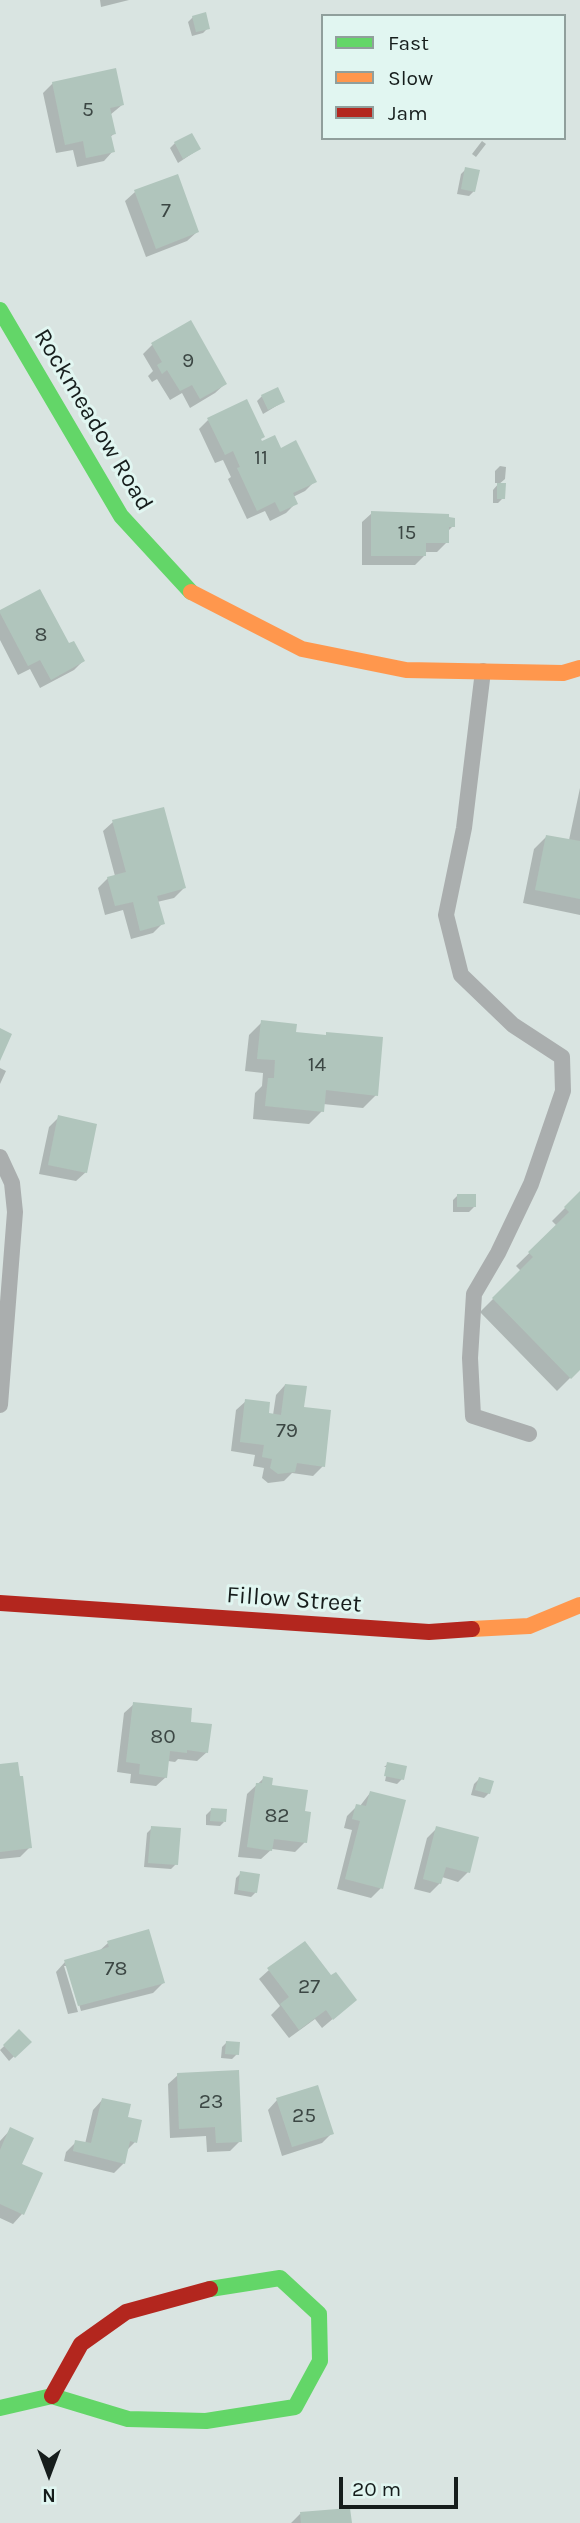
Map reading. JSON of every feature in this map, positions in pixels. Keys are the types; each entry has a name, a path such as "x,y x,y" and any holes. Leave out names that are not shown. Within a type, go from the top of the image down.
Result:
{"street":[{"name":"Rockmeadow Road","path":"0,310 121,516 192,593 302,649 406,670 563,673 580,668"},
{"name":"Fillow Street","path":"0,1603 429,1632 529,1626 580,1605"},
{"path":"0,2408 52,2396 128,2419 206,2421 295,2407 320,2361 319,2314 280,2278 208,2289 126,2312 81,2344 52,2396"}],"lane":[{"path":"483,671 464,828 446,915 461,975 513,1025 562,1058 563,1091 531,1184 498,1253 474,1294 470,1358 473,1416 529,1434"},
{"path":"563,1091 580,1086"},
{"path":"0,1157 12,1183 15,1212 0,1405"}],"building":[{"path":"206,12 210,29 196,32 192,16"},
{"path":"116,68 124,105 110,108 116,134 111,135 115,152 86,158 83,141 65,145 52,82"},
{"path":"192,133 201,149 183,159 174,142"},
{"path":"465,167 480,170 475,192 461,189"},
{"path":"178,174 199,232 156,249 134,190"},
{"path":"191,320 227,384 200,399 192,385 180,391 167,370 162,374 157,365 162,362 151,343"},
{"path":"278,387 285,402 268,410 261,395"},
{"path":"247,399 265,437 262,441 275,435 281,448 296,440 317,482 293,493 298,504 280,512 275,502 257,511 237,468 240,467 233,451 225,455 207,418"},
{"path":"497,483 506,483 505,499 497,499"},
{"path":"371,511 449,514 449,517 455,518 455,527 449,527 449,543 426,543 426,556 371,556"},
{"path":"40,589 69,643 74,641 85,661 51,680 40,660 28,666 0,613 0,610"},
{"path":"164,807 186,888 157,896 165,924 140,931 133,902 115,906 107,877 126,872 112,820"},
{"path":"546,835 580,841 580,899 535,890"},
{"path":"261,1020 297,1024 296,1032 383,1037 378,1096 326,1090 324,1112 265,1106 268,1078 274,1078 275,1060 257,1059"},
{"path":"0,1028 12,1034 0,1061"},
{"path":"58,1115 97,1124 87,1173 48,1165"},
{"path":"580,1191 580,1370 571,1379 492,1298 533,1257 528,1252 569,1212 564,1207"},
{"path":"457,1194 476,1194 476,1207 457,1207"},
{"path":"285,1384 307,1386 304,1407 331,1410 325,1467 297,1463 295,1472 278,1474 270,1468 272,1459 262,1457 264,1445 240,1442 245,1399 270,1402 269,1413 281,1415"},
{"path":"133,1702 192,1708 191,1722 212,1724 208,1753 170,1751 167,1778 139,1774 140,1764 126,1762"},
{"path":"18,1762 20,1776 23,1776 32,1848 0,1852 0,1764"},
{"path":"387,1762 407,1766 404,1780 384,1776"},
{"path":"263,1776 273,1778 272,1785 308,1790 305,1811 311,1812 307,1843 274,1839 272,1851 247,1847 256,1783 262,1783"},
{"path":"479,1777 494,1781 490,1794 475,1790"},
{"path":"370,1791 406,1800 383,1889 345,1879 360,1821 352,1819 356,1804 366,1806"},
{"path":"211,1808 227,1809 226,1822 210,1821"},
{"path":"151,1826 181,1828 178,1865 148,1863"},
{"path":"436,1826 479,1837 470,1873 446,1867 441,1884 423,1879"},
{"path":"240,1871 260,1874 257,1893 238,1890"},
{"path":"149,1929 165,1983 78,2006 64,1960 109,1947 107,1941"},
{"path":"305,1941 331,1975 336,1972 357,2000 333,2020 326,2010 299,2030 280,2004 289,1997 267,1968"},
{"path":"19,2029 32,2042 15,2058 3,2045"},
{"path":"226,2041 240,2042 239,2055 225,2054"},
{"path":"239,2070 242,2142 216,2143 215,2127 179,2129 177,2073"},
{"path":"318,2085 334,2134 292,2147 276,2098"},
{"path":"102,2098 131,2104 128,2117 142,2120 137,2143 130,2141 125,2164 73,2151 75,2140 91,2143"},
{"path":"10,2127 34,2138 22,2164 43,2173 24,2215 0,2204 0,2150"},
{"path":"350,2508 352,2523 301,2523 300,2512"}],"traffic: fast":[{"path":"0,310 121,516 191,592"},
{"path":"0,2408 52,2396 128,2419 206,2421 295,2407 320,2361 319,2314 280,2278 210,2289"}],"traffic: slow":[{"path":"191,592 302,649 406,670 563,673 580,668"},
{"path":"472,1629 529,1626 580,1605"}],"traffic: jam":[{"path":"0,1603 429,1632 472,1629"},
{"path":"52,2396 81,2344 126,2312 210,2289"}]}
